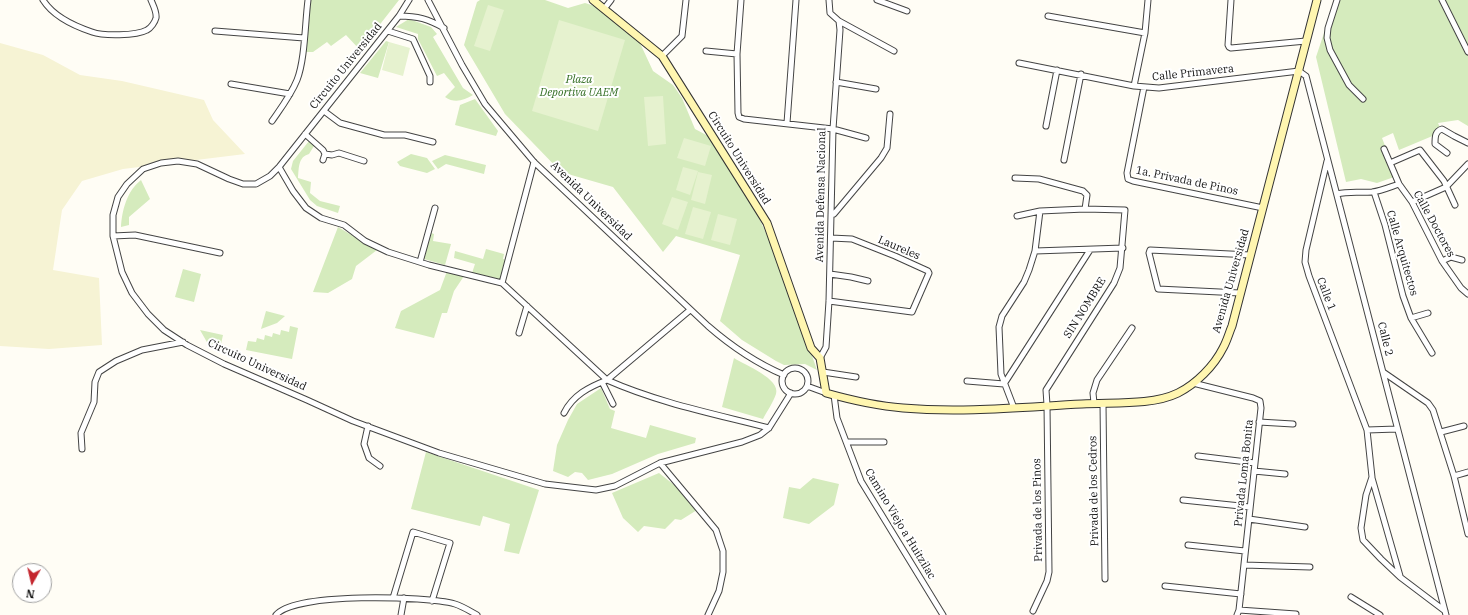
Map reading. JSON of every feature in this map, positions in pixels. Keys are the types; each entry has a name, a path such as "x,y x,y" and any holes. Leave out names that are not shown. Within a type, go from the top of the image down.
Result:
{"street":[{"path":"43,0 48,8 70,23 93,32 125,35 147,30 154,23 156,16 152,0"},
{"path":"272,121 297,81 300,69 308,0"},
{"name":"Circuito Universidad","path":"409,0 388,31 279,167 270,176 256,184 243,184 197,164 178,161 161,163 143,169 127,184 118,197 113,215 113,236 122,272 132,293 148,314 164,330 224,364 368,426 439,453 545,484 596,490 615,486 660,463 742,442 760,435 769,428 791,393"},
{"name":"Avenida Universidad","path":"428,0 462,65 485,104 534,162 690,310 735,348 770,369 784,375"},
{"name":"Circuito Universidad","path":"593,0 662,56 767,223 811,348 820,358"},
{"path":"604,9 611,0"},
{"path":"662,56 682,36 686,0"},
{"path":"741,0 737,54 739,117 833,129 866,138"},
{"path":"788,123 796,0"},
{"path":"829,0 830,13 839,22 894,51"},
{"path":"877,0 907,11"},
{"path":"1134,86 1144,33 1148,0"},
{"path":"1231,0 1229,47 1306,41"},
{"name":"Avenida Universidad","path":"826,393 862,403 903,408 955,410 1094,403 1131,403 1154,400 1178,393 1193,383 1212,364 1223,349 1232,326 1317,0"},
{"path":"1337,0 1328,28 1327,38 1330,50 1349,85 1363,99"},
{"path":"1442,0 1468,52"},
{"path":"399,16 414,16 430,20 444,28"},
{"path":"1048,16 1144,33"},
{"name":"Avenida Defensa Nacional","path":"820,358 826,347 829,301 833,129 840,30 839,22"},
{"path":"215,31 304,38"},
{"path":"388,31 412,39 430,76 430,82"},
{"path":"706,51 737,54"},
{"name":"Calle Primavera","path":"1019,63 1081,74 1134,86 1159,88 1299,71"},
{"path":"1046,126 1057,70"},
{"name":"Calle 2","path":"1299,71 1306,76 1308,81 1327,160 1446,613"},
{"path":"1064,160 1081,74"},
{"path":"836,82 876,89"},
{"path":"231,84 290,94"},
{"name":"1a. Privada de Pinos","path":"1144,87 1126,173 1128,178 1133,181 1263,208"},
{"path":"324,111 340,123 384,135 405,135 433,142"},
{"path":"834,214 881,158 887,148 890,114"},
{"path":"1447,153 1435,144 1435,136 1439,130 1446,130 1468,143"},
{"path":"305,134 323,150 325,154 332,155 339,153 364,161"},
{"name":"Calle Doctores","path":"1384,149 1399,184 1412,202 1442,261 1452,276 1467,293"},
{"path":"1390,163 1420,150 1444,181 1455,205"},
{"path":"323,160 325,154"},
{"name":"Calle 1","path":"1327,160 1306,250 1306,266 1367,430 1372,477 1400,577"},
{"path":"502,283 534,162"},
{"path":"1412,202 1446,187 1468,164"},
{"path":"279,167 292,191 313,214 344,225 366,241 388,252 420,262 502,283 604,381 613,404"},
{"path":"1015,178 1039,179 1083,191 1087,195 1085,209 1040,211 1017,216"},
{"path":"1337,194 1348,191 1360,193 1374,192 1399,184"},
{"name":"Calle Arquitectos","path":"1374,192 1385,225 1411,318 1432,353"},
{"path":"420,262 435,208"},
{"name":"SIN NOMBRE","path":"1047,406 1046,390 1114,283 1120,268 1123,248 1125,210 1085,209"},
{"path":"1014,408 1001,374 999,327 1002,316 1027,274 1035,251 1040,211"},
{"path":"113,236 136,235 220,253"},
{"name":"Laureles","path":"829,301 912,312 929,273 928,271 852,239 831,238"},
{"path":"1035,251 1123,248"},
{"path":"1004,384 1090,250"},
{"path":"1240,293 1158,290 1150,250 1250,255"},
{"path":"1442,261 1451,257 1462,260"},
{"path":"830,274 868,281"},
{"path":"519,333 527,306"},
{"path":"564,413 569,403 581,392 604,381 690,310"},
{"path":"1411,318 1428,312"},
{"path":"1094,403 1093,393 1100,376 1132,328"},
{"path":"82,449 81,433 94,402 95,382 99,372 116,361 142,350 183,342"},
{"path":"807,386 826,393 820,358"},
{"path":"790,369 799,369 806,374 808,382 807,386 800,393 791,393 784,388 782,384 784,375 790,369"},
{"path":"823,372 856,377"},
{"path":"1383,372 1428,403 1433,410 1441,432 1466,518 1468,534"},
{"path":"604,381 664,400 769,428"},
{"path":"967,381 1004,384"},
{"name":"Privada Loma Bonita","path":"1193,383 1260,401 1261,408 1238,613"},
{"name":"Camino Viejo a Huitzilac","path":"834,395 837,418 867,492 943,615"},
{"name":"Privada de los Cedros","path":"1103,403 1105,579"},
{"name":"Privada de los Pinos","path":"1033,611 1047,581 1049,572 1047,406"},
{"path":"1259,422 1293,424"},
{"path":"368,426 364,444 368,458 380,466"},
{"path":"1441,432 1464,426"},
{"path":"1367,430 1397,429"},
{"path":"847,442 884,442"},
{"path":"1198,456 1255,463"},
{"path":"660,463 716,530 723,552 724,572 719,591 708,615"},
{"path":"1254,471 1285,474"},
{"path":"1454,476 1468,472"},
{"name":"Calle 1","path":"1372,477 1366,495 1361,528 1362,536 1366,544 1400,577 1446,613"},
{"path":"1183,500 1250,507"},
{"path":"1249,519 1305,526"},
{"path":"394,598 413,532 450,543 432,600"},
{"path":"1188,545 1245,551"},
{"path":"1244,565 1310,567"},
{"path":"1165,586 1240,594"},
{"path":"1351,597 1378,615"},
{"path":"276,615 279,611 287,607 350,598 404,598 432,600 456,604 477,615"},
{"path":"401,615 404,598"},
{"path":"1238,613 1296,614"}],"shaded area":[{"path":"0,43 43,55 80,75 122,81 204,100 213,120 245,154 123,169 82,181 62,210 53,270 99,278 102,345 49,349 0,346"}],"green space":[{"path":"311,0 399,0 360,50 346,35 331,46 327,42 313,52 304,52"},
{"name":"Plaza Deportiva UAEM","path":"480,0 545,0 568,8 585,3 598,7 639,41 653,71 673,85 682,98 695,129 712,138 759,218 778,259 817,370 805,364 784,365 776,361 742,340 720,321 740,255 676,236 663,252 613,187 561,172 505,114 464,45 477,2"},
{"path":"1335,0 1468,0 1468,126 1458,120 1438,123 1442,132 1399,150 1393,133 1382,138 1397,176 1377,183 1361,179 1346,182 1316,57"},
{"path":"488,5 504,10 490,51 474,46"},
{"path":"409,19 431,27 437,34 433,37 463,88 473,95 463,100 456,101 445,97 455,87 444,73 437,76 418,39 418,34 396,27"},
{"path":"559,20 625,40 598,131 532,111"},
{"path":"386,41 389,42 378,78 360,73"},
{"path":"389,42 410,48 403,76 382,70"},
{"path":"663,96 666,144 648,146 644,97"},
{"path":"475,99 498,131 496,136 455,125 460,105"},
{"path":"684,138 711,146 705,166 677,158"},
{"path":"309,141 314,146 309,154 305,155 301,160 298,178 311,182 310,193 320,201 340,206 338,213 317,206 310,200 291,169 293,161"},
{"path":"411,154 427,158 435,169 427,173 400,166 397,162"},
{"path":"445,155 486,165 484,174 446,164 438,169 432,161"},
{"path":"683,167 698,171 690,195 676,190"},
{"path":"698,172 712,175 705,204 691,200"},
{"path":"141,180 150,199 129,217 129,225 121,227 126,201 136,184"},
{"path":"672,197 688,202 678,230 662,224"},
{"path":"693,207 711,212 703,239 685,234"},
{"path":"718,214 737,219 730,245 711,240"},
{"path":"338,227 377,250 356,266 352,279 328,293 313,292"},
{"path":"431,233 434,234 433,241 451,244 445,265 424,259"},
{"path":"486,249 504,254 503,259 507,260 501,281 472,273 475,264 454,258 455,251 483,259"},
{"path":"183,269 201,274 194,302 175,297"},
{"path":"447,271 464,276 454,291 447,313 442,313 434,338 395,328 401,311 440,290"},
{"path":"266,311 285,316 277,323 261,329"},
{"path":"290,326 298,328 292,359 246,350 248,341 256,342 257,338 264,340 265,335 272,337 273,333 280,335 281,330 289,332"},
{"path":"200,330 223,335 221,344 216,349 208,344"},
{"path":"734,358 768,378 776,388 775,397 763,419 722,407"},
{"path":"601,388 610,409 615,411 611,428 646,438 650,425 696,438 695,443 658,454 612,474 588,480 582,473 575,472 568,477 553,471 557,445 577,404"},
{"path":"426,452 539,490 519,554 504,551 510,524 483,516 480,526 411,509"},
{"path":"659,473 683,492 697,510 681,520 675,519 665,529 644,526 638,532 623,518 612,493"},
{"path":"813,478 839,484 834,505 809,524 783,518 789,487 800,489"}]}
